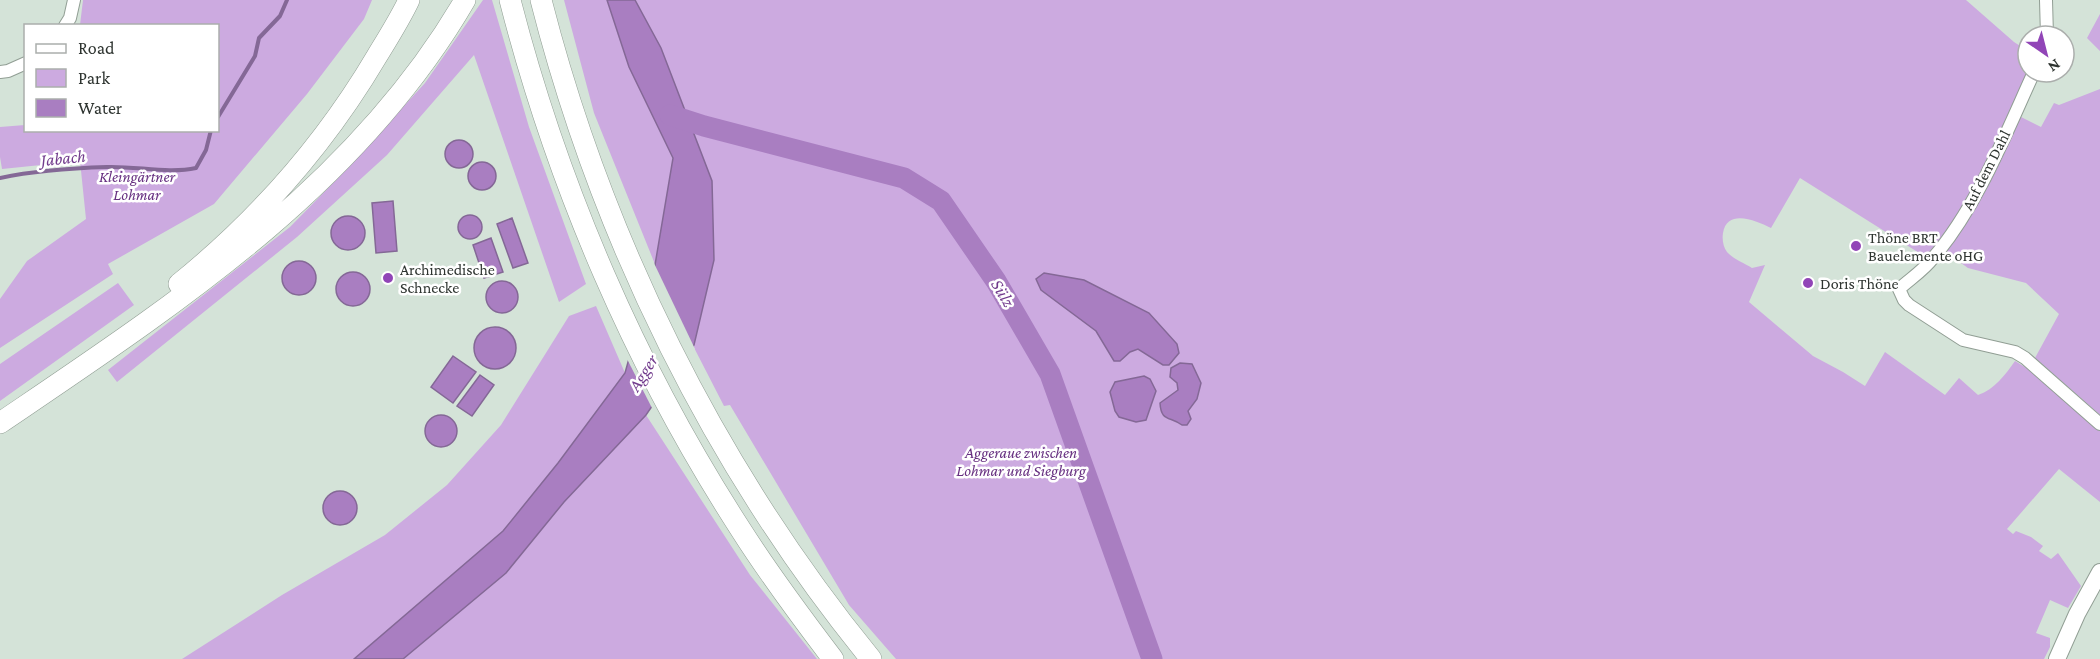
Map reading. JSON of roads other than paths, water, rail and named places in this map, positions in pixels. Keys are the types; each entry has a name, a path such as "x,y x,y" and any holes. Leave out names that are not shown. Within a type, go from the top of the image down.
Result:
{"highway":[{"path":"161,305 251,220 292,177 361,83 409,0"},
{"path":"510,0 556,155 625,323 657,387 740,530 833,659"},
{"path":"541,0 552,45 583,140 620,235 652,308 715,430 756,499 803,568 872,659"},
{"path":"0,423 161,305 251,243 311,190 344,157 406,86 435,48 463,4"},
{"path":"0,408 136,324"}],"main road":[{"path":"2056,659 2100,572"}],"street":[{"path":"66,24 75,0"},
{"path":"2046,0 2047,24"},
{"path":"0,72 24,64"},
{"name":"Auf dem Dahl","path":"2028,84 1964,216 1933,259 1899,289 1904,300 1910,305 1963,340 2015,352 2025,358 2100,424"}],"water":[{"name":"Agger","path":"607,0 635,0 661,48 712,181 714,260 694,345 646,415 564,502 506,573 403,659 354,659 503,531 558,463 625,373 655,265 673,158 629,67"},
{"path":"459,140 469,144 473,154 469,164 459,168 449,164 445,154 449,144"},
{"path":"482,162 492,166 496,176 492,186 482,190 472,186 468,176 472,166"},
{"path":"393,201 397,251 376,253 372,203"},
{"path":"470,215 479,218 482,227 479,236 470,239 461,236 458,227 461,218"},
{"path":"348,216 360,221 365,233 360,245 348,250 336,245 331,233 336,221"},
{"path":"512,218 528,263 513,268 497,224"},
{"path":"491,238 503,272 484,278 473,245"},
{"path":"299,261 311,266 316,278 311,290 299,295 287,290 282,278 287,266"},
{"path":"353,272 365,277 370,289 365,301 353,306 341,301 336,289 341,277"},
{"path":"1044,273 1084,280 1149,313 1177,344 1179,353 1169,365 1163,365 1138,349 1130,352 1120,361 1114,361 1096,331 1041,290 1036,279"},
{"path":"502,281 513,286 518,297 513,308 502,313 491,308 486,297 491,286"},
{"path":"495,327 510,333 516,348 510,363 495,369 480,363 474,348 480,333"},
{"path":"453,356 476,372 453,403 431,387"},
{"path":"1180,363 1192,364 1201,383 1197,399 1188,411 1191,419 1187,425 1182,425 1164,416 1160,403 1178,390 1177,383 1170,377 1171,368"},
{"path":"480,375 494,385 472,416 457,406"},
{"path":"1144,376 1150,379 1156,391 1146,420 1136,422 1119,417 1110,392 1115,382"},
{"path":"441,415 452,420 457,431 452,442 441,447 430,442 425,431 430,420"},
{"path":"340,491 352,496 357,508 352,520 340,525 328,520 323,508 328,496"}],"waterway":[{"name":"Jabach","path":"219,115 255,56 259,38 280,16 287,0"},
{"name":"Sülz","path":"670,115 904,178 941,201 996,281 1050,374 1152,659"},
{"name":"Jabach","path":"0,178 81,168 118,167 163,170 196,168 206,150 210,132"}],"place":[{"name":"Thöne BRT Bauelemente oHG","path":"1856,246"},
{"name":"Archimedische Schnecke","path":"388,278"},
{"name":"Doris Thöne","path":"1808,283"}],"park label":[{"name":"Kleingärtner Lohmar","path":"137,185"},
{"name":"Aggeraue zwischen Lohmar und Siegburg","path":"1021,461"}]}
